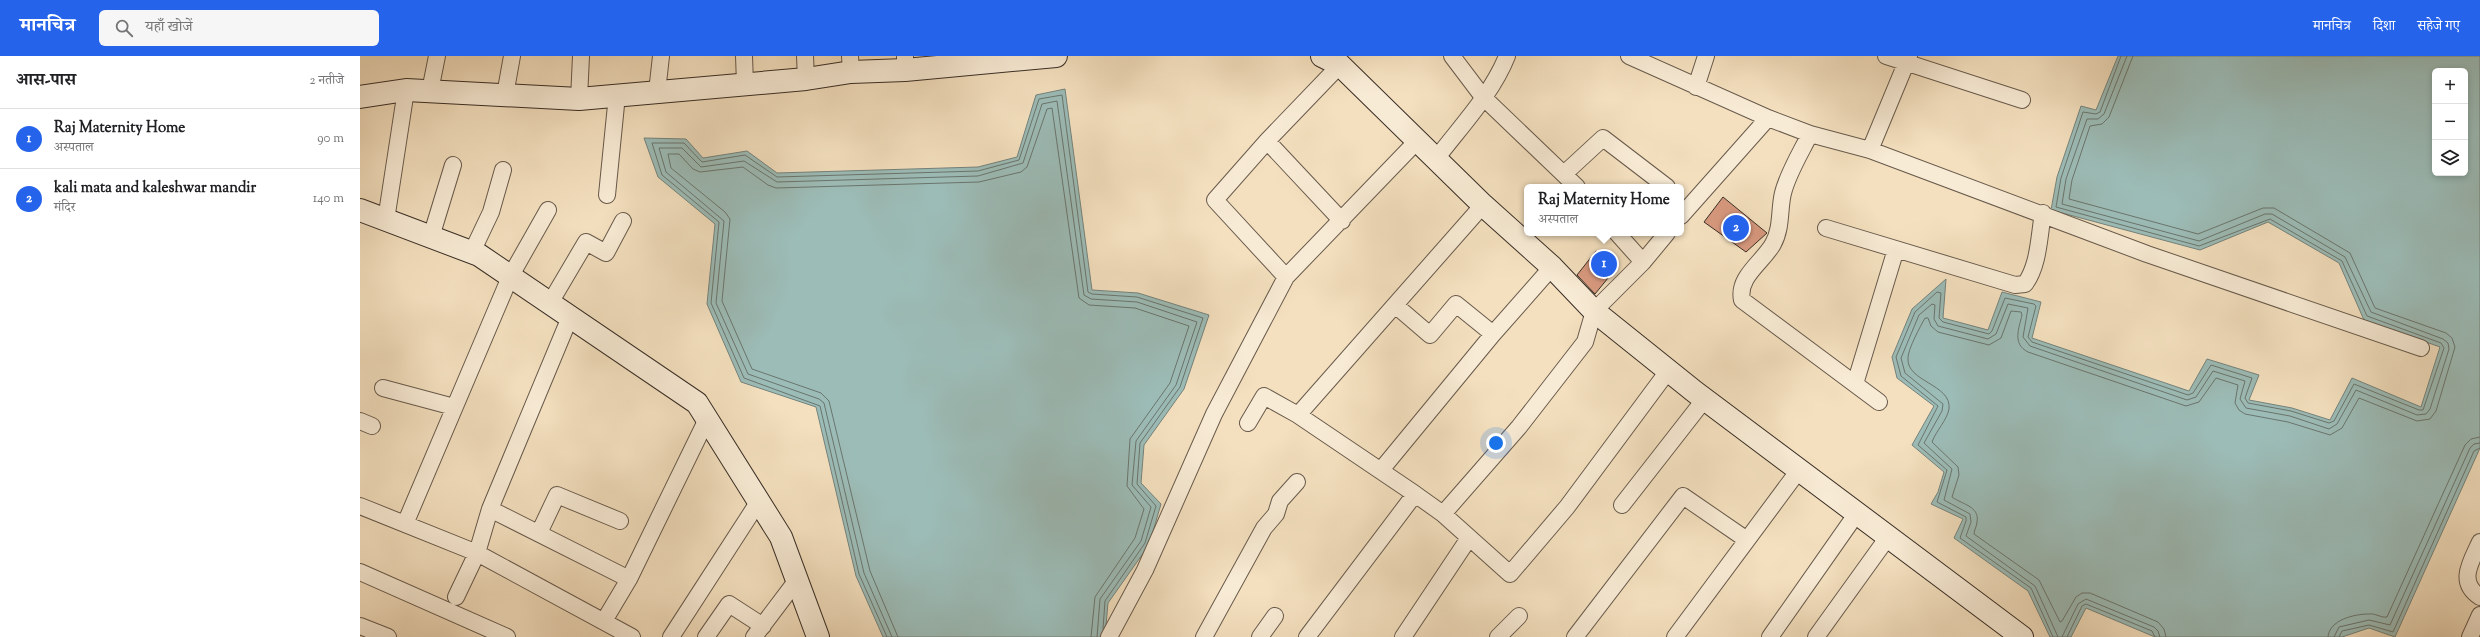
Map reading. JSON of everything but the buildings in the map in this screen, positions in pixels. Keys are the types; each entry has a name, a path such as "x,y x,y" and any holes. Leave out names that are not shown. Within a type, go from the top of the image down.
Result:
{"street":[{"path":"430,91 437,56"},
{"path":"505,95 512,56"},
{"path":"579,99 581,56"},
{"path":"657,92 661,56"},
{"path":"744,56 745,84"},
{"path":"805,56 806,79"},
{"path":"360,97 406,90 579,99 806,79 850,64 1056,56"},
{"path":"1452,56 1483,97 1565,173 1574,184"},
{"path":"1436,159 1483,97 1507,56"},
{"path":"1629,56 1696,87 1768,118 1810,134 1870,150 2043,213 2147,254 2421,348"},
{"path":"1696,87 1706,56"},
{"path":"1886,56 1908,60 2022,100"},
{"path":"1870,150 1908,60"},
{"path":"1286,277 1215,200 1267,141 1331,61 1483,205 1552,267 1594,311 1704,400 2022,637"},
{"path":"386,220 406,90"},
{"path":"606,195 617,95"},
{"path":"1684,206 1768,118"},
{"path":"1810,134 1784,191 1778,233 1774,243 1743,282 1740,291 1742,300 1752,309 1879,402"},
{"path":"1565,173 1603,138 1663,184"},
{"path":"1267,141 1342,221"},
{"path":"1110,637 1145,570 1214,414 1286,277 1342,221 1417,141"},
{"path":"431,237 453,165"},
{"path":"472,252 491,212 503,170"},
{"path":"1298,415 1483,205"},
{"path":"360,210 472,252 697,403 781,537 818,637"},
{"path":"405,524 510,277 548,210"},
{"path":"1826,228 2015,285 2025,284 2030,277 2035,263 2043,213"},
{"path":"550,303 586,242 606,253 623,221"},
{"path":"1620,236 1643,262"},
{"path":"1443,514 1519,427 1585,342 1594,311 1643,262 1665,236"},
{"path":"1854,384 1896,249"},
{"path":"1381,470 1493,334 1552,267"},
{"path":"1395,305 1430,335 1456,304 1493,334"},
{"path":"456,597 477,553 490,509 570,317"},
{"path":"1248,423 1264,396 1298,415 1381,470 1443,514 1510,574 1567,507 1668,371"},
{"path":"382,388 454,407"},
{"path":"1622,505 1704,400"},
{"path":"604,621 629,579 707,419"},
{"path":"1675,637 1799,470"},
{"path":"1204,637 1264,528 1276,514 1280,501 1297,482"},
{"path":"1307,637 1415,494"},
{"path":"539,533 557,495 620,521"},
{"path":"1575,637 1683,496 1747,540"},
{"path":"671,637 759,501"},
{"path":"360,506 477,553 632,637"},
{"path":"490,509 629,579"},
{"path":"1770,637 1857,513"},
{"path":"1816,637 1888,537"},
{"path":"1403,637 1469,538"},
{"path":"2480,542 2467,577 2468,586 2480,598"},
{"path":"360,572 507,637"},
{"path":"706,637 729,604 758,631 797,580"},
{"path":"2470,637 2480,615"},
{"path":"1260,637 1275,616"},
{"path":"1498,637 1519,616"},
{"path":"360,626 388,637"}],"water":[{"path":"2118,56 2480,56 2480,448 2395,637 2369,628 2342,637 2155,637 2086,608 2071,637 2050,637 2028,591 1954,538 1963,519 1931,504 1938,492 1944,472 1912,445 1934,406 1897,378 1892,357 1912,309 1946,279 1943,318 1988,330 2002,292 2041,302 2032,338 2189,391 2207,359 2259,375 2249,400 2292,408 2330,420 2352,378 2421,407 2440,347 2364,320 2339,263 2268,222 2200,250 2051,210 2057,177 2081,106 2096,110"},
{"path":"1065,89 1092,290 1138,293 1209,315 1184,389 1144,445 1141,483 1161,504 1149,545 1108,603 1105,637 883,637 856,576 816,407 741,382 707,304 715,224 658,177 644,138 686,139 703,158 747,151 777,173 978,167 1017,157 1036,95"}],"place":[{"name":"kali mata and kaleshwar mandir","path":"1736,228"},
{"name":"Raj Maternity Home","path":"1604,264"}]}
